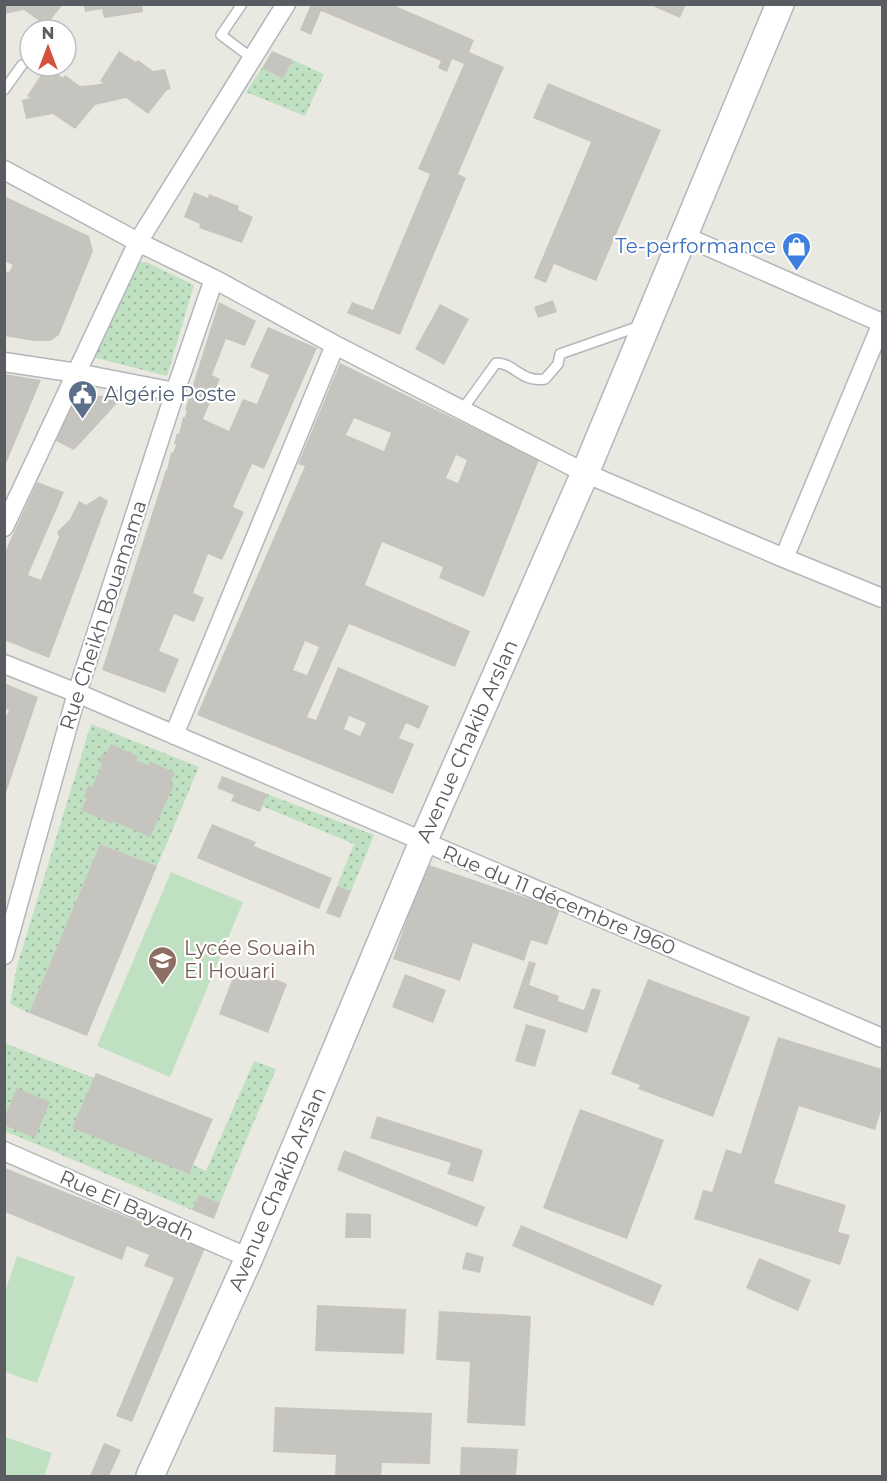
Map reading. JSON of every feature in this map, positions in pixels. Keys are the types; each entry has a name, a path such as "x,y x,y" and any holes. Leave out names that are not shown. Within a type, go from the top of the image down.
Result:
{"main road":[{"name":"Avenue Chakib Arslan","path":"150,1476 249,1258 423,842 585,473 780,4"}],"street":[{"path":"4,527 138,242 286,4"},
{"path":"4,170 335,345 585,473 882,597"},
{"path":"684,237 882,323 784,558"},
{"name":"Rue Cheikh Bouamama","path":"4,955 77,693 214,279"},
{"path":"174,735 335,345"},
{"path":"4,362 175,392"},
{"name":"Rue du 11 décembre 1960","path":"4,664 77,693 882,1038"},
{"name":"Rue El Bayadh","path":"4,1151 249,1258"}],"lane":[{"path":"242,4 220,34 252,59"},
{"path":"4,90 18,71"},
{"path":"462,410 496,363 504,363 523,377 534,381 545,379 558,364 560,354 648,323"}],"green space":[{"path":"293,60 324,74 305,116 246,92 262,68 283,79"},
{"path":"146,262 194,285 167,376 94,356 138,263"},
{"path":"91,724 199,767 157,866 100,844 29,1013 10,1004 17,966"},
{"path":"267,794 374,835 351,891 337,886 354,844 262,806"},
{"path":"171,872 243,902 170,1077 97,1046"},
{"path":"4,1043 94,1078 73,1128 189,1174 193,1165 206,1171 254,1061 276,1069 220,1203 199,1194 192,1210 5,1131"},
{"path":"17,1256 75,1277 37,1383 5,1372 5,1292"},
{"path":"5,1437 52,1453 44,1476 5,1476"}],"building":[{"path":"4,4 63,4 52,18 35,18 24,10 4,14"},
{"path":"84,4 142,4 143,12 104,18 102,9 85,12"},
{"path":"311,4 391,4 474,40 469,52 504,67 458,174 466,178 400,335 347,313 352,302 373,310 430,174 418,169 464,64 452,59 447,72 438,68 441,61 321,11 311,35 300,30"},
{"path":"648,4 686,4 680,18"},
{"path":"119,51 136,62 138,60 153,71 165,69 171,89 167,90 148,114 126,98 95,105 75,129 53,114 26,119 22,100 30,98 27,96 39,78 69,78 80,86 103,83 100,81"},
{"path":"272,51 293,60 283,79 262,68"},
{"path":"548,83 661,130 596,281 554,264 546,283 534,278 591,142 533,118"},
{"path":"194,192 208,198 209,194 239,206 238,210 253,217 242,243 199,228 200,224 184,217"},
{"path":"4,196 89,236 93,251 59,335 50,341 4,336 4,271 9,272 13,265 4,261"},
{"path":"553,300 557,312 538,318 534,307"},
{"path":"219,302 256,321 245,346 226,339 212,375 220,379 203,419 229,431 243,399 257,404 269,375 250,367 268,327 317,348 264,469 252,464 233,507 244,512 222,560 208,554 193,593 204,598 194,622 174,614 159,651 179,659 165,693 102,670 171,452 173,453 176,445 174,444 177,433 179,434 183,417 185,417 187,410 185,410"},
{"path":"440,304 469,319 444,365 415,349"},
{"path":"340,363 539,460 484,597 439,578 443,567 382,542 365,585 470,631 455,667 349,624 307,717 316,720 338,667 429,706 419,729 406,723 399,738 414,744 393,794 197,715 305,466 298,464","holes":["354,418 391,433 384,451 346,435","456,455 467,460 458,483 446,478","305,641 319,647 307,675 293,670","349,716 366,723 360,736 344,729"]},
{"path":"4,374 41,380 5,466 4,466"},
{"name":"Algérie Poste","path":"77,392 121,399 74,450 56,441"},
{"path":"37,482 64,492 28,575 41,580 59,537 57,532 70,519 79,501 86,505 100,496 108,501 49,658 4,640 4,554"},
{"path":"4,683 38,697 5,796 4,721 9,710 4,709"},
{"path":"111,744 138,756 136,760 148,765 150,761 175,773 170,783 174,785 150,837 81,810 87,798 84,797 88,786 92,787 102,764 99,762 103,753 106,754"},
{"path":"222,776 267,794 260,812 231,801 234,795 217,788"},
{"path":"212,824 256,842 254,846 332,878 319,909 197,858"},
{"path":"100,844 157,866 87,1036 29,1013"},
{"path":"426,864 560,909 547,945 531,940 524,961 473,943 460,981 393,959"},
{"path":"337,886 351,891 340,918 326,913"},
{"path":"529,961 536,963 529,985 559,996 558,1001 584,1010 592,988 601,990 587,1033 513,1008"},
{"path":"238,964 287,984 268,1033 219,1014"},
{"path":"405,974 446,990 433,1023 392,1007"},
{"path":"648,979 750,1017 713,1117 638,1089 640,1085 611,1074"},
{"path":"526,1024 546,1030 535,1067 515,1061"},
{"path":"778,1037 882,1069 882,1107 875,1130 799,1106 774,1183 846,1205 838,1232 850,1235 840,1265 694,1219 703,1190 712,1192 726,1149 741,1154"},
{"path":"96,1073 213,1119 189,1174 72,1128"},
{"path":"17,1088 50,1102 35,1138 4,1125 4,1118"},
{"path":"580,1109 664,1140 627,1239 543,1208"},
{"path":"377,1116 483,1150 473,1182 447,1174 451,1163 370,1138"},
{"path":"344,1150 485,1207 477,1227 337,1170"},
{"path":"5,1168 205,1248 132,1422 116,1416 174,1278 144,1266 149,1255 127,1246 122,1260 5,1212"},
{"path":"199,1194 220,1203 214,1219 192,1210"},
{"path":"346,1213 371,1214 371,1238 345,1238"},
{"path":"521,1225 662,1285 653,1306 512,1246"},
{"path":"466,1252 484,1257 480,1273 462,1269"},
{"path":"759,1258 811,1280 798,1311 746,1288"},
{"path":"317,1305 406,1309 404,1354 315,1351"},
{"path":"439,1311 531,1316 525,1426 467,1423 470,1362 436,1360"},
{"path":"275,1407 432,1413 430,1464 382,1463 381,1476 335,1476 336,1455 273,1452"},
{"path":"104,1443 121,1450 109,1476 90,1476"},
{"path":"461,1447 518,1449 516,1476 460,1476"}],"place":[{"name":"Te-performance","path":"797,272"},
{"name":"Algérie Poste","path":"83,420"},
{"name":"Lycée Souaih El Houari","path":"163,986"}]}
